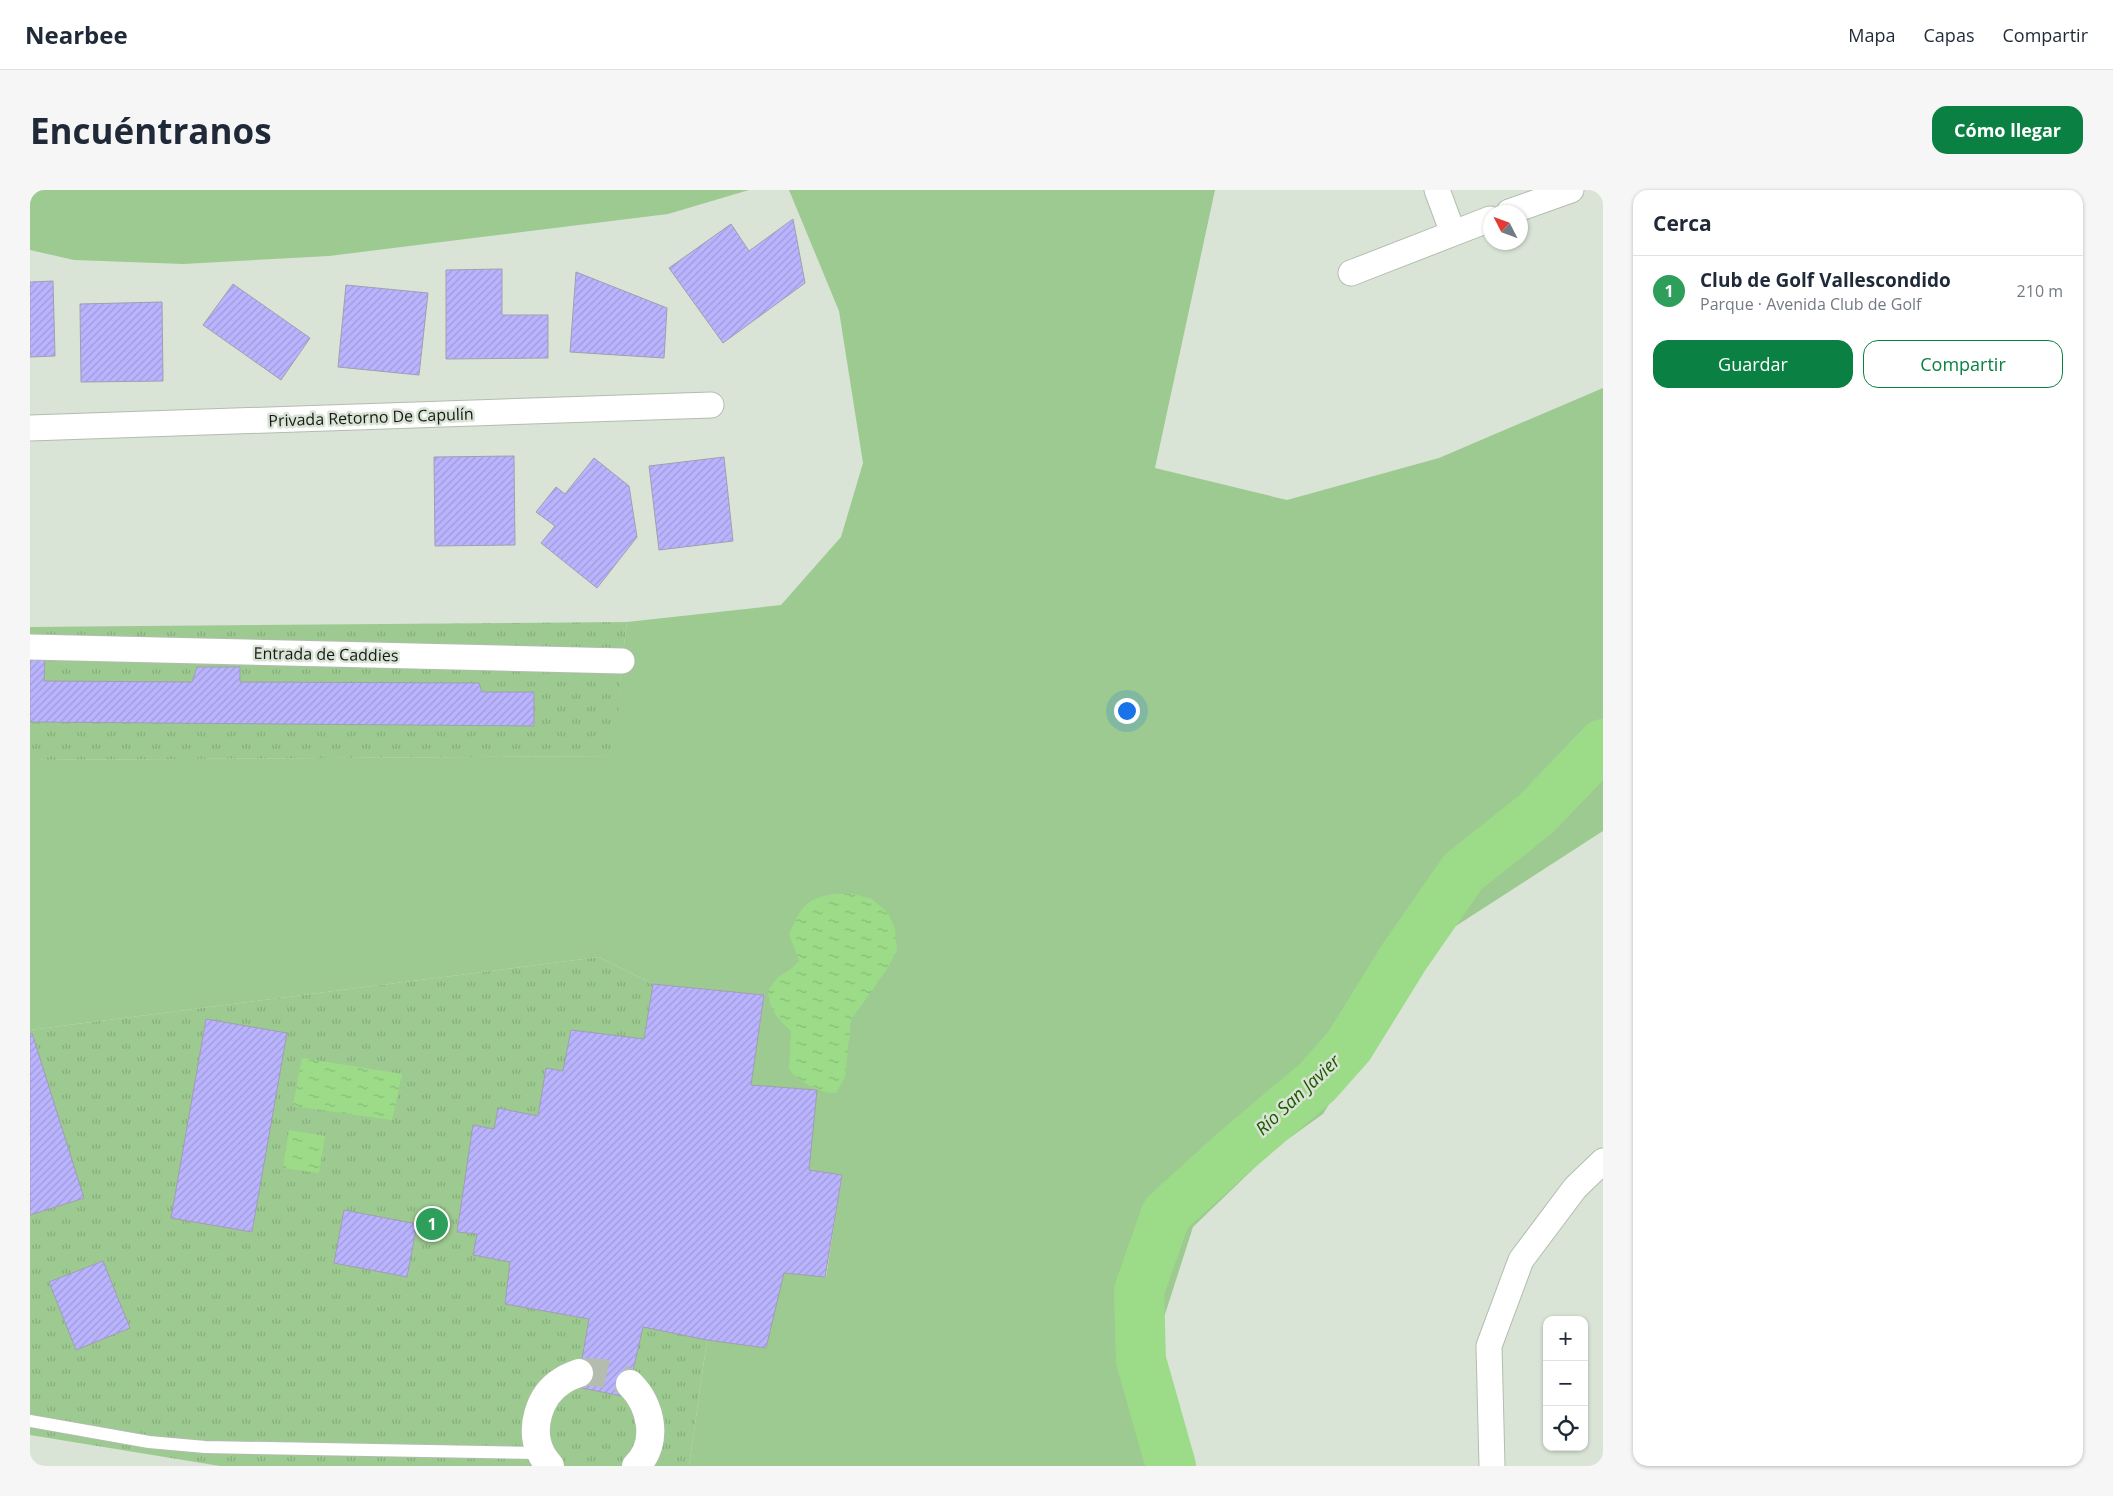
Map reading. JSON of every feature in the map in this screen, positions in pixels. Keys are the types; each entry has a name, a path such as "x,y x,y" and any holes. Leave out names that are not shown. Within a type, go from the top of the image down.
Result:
{"street":[{"path":"1436,190 1453,233"},
{"path":"1528,205 1570,190"},
{"path":"1351,273 1483,222"},
{"name":"Privada Retorno De Capulín","path":"30,428 711,405"},
{"name":"Entrada de Caddies","path":"30,648 622,661"},
{"path":"1492,1466 1489,1346 1521,1260 1575,1188 1603,1161"},
{"path":"545,1459 536,1433 538,1414 546,1395 561,1381 580,1373"},
{"path":"630,1384 646,1404 651,1424 649,1444 636,1466"}],"lane":[{"path":"30,1421 149,1442 204,1447 545,1459"}],"green space":[{"path":"30,190 749,190 668,214 329,256 183,264 74,260 30,250"},
{"path":"789,190 1215,190 1155,468 1287,500 1439,458 1603,388 1603,831 1445,933 1370,1037 1323,1114 1274,1149 1193,1227 1159,1333 1191,1466 689,1466 707,1340 784,1273 826,1277 842,1175 809,1170 751,1085 764,995 653,984 599,957 30,1030 30,760 614,756 627,622 781,605 841,537 863,463 839,311"},
{"path":"627,622 622,661 615,756 30,760 30,627"},
{"path":"599,957 653,984 764,995 751,1084 817,1090 809,1170 842,1175 825,1277 784,1274 766,1348 707,1340 689,1466 220,1466 30,1435 30,1030"}],"water":[{"path":"834,894 853,894 872,899 888,913 895,929 897,951 885,972 851,1020 845,1077 836,1093 829,1093 816,1089 789,1070 791,1031 775,1014 770,1004 768,991 778,977 791,969 799,961 789,934 801,911 810,902"},
{"path":"302,1058 402,1074 392,1120 293,1106"},
{"path":"289,1130 325,1136 319,1173 283,1168"}],"building":[{"path":"793,219 805,283 723,343 669,268 731,224 749,251"},
{"path":"502,269 502,315 548,315 548,358 446,359 446,270"},
{"path":"576,272 667,308 664,358 570,352"},
{"path":"53,281 55,356 30,357 30,282"},
{"path":"233,284 310,338 281,380 203,325"},
{"path":"346,285 428,293 419,375 338,367"},
{"path":"162,302 163,381 81,382 80,304"},
{"path":"514,456 515,545 435,546 434,457"},
{"path":"724,457 733,541 659,550 649,466"},
{"path":"594,458 629,486 637,537 597,588 541,543 555,526 536,512 556,487 565,494"},
{"path":"30,656 45,656 44,681 192,682 197,667 240,667 240,682 479,683 482,692 534,692 534,726 30,722"},
{"path":"653,984 764,995 751,1085 817,1090 809,1170 842,1175 825,1277 784,1273 766,1348 707,1340 643,1327 627,1397 577,1387 589,1319 505,1304 510,1262 473,1255 477,1234 457,1232 473,1125 494,1129 498,1108 538,1116 546,1068 563,1071 571,1030 644,1039"},
{"path":"206,1019 287,1033 252,1232 171,1218"},
{"path":"32,1033 84,1198 30,1215 30,1034"},
{"path":"344,1210 417,1224 407,1277 334,1263"},
{"path":"103,1261 130,1328 76,1350 49,1282"}],"waterway":[{"name":"Río San Javier","path":"1171,1466 1141,1360 1139,1291 1166,1214 1232,1154 1317,1082 1349,1046 1404,957 1463,872 1536,814 1603,744"}],"tunnel":[{"path":"579,1373 593,1372 606,1374 618,1377 630,1384"}],"place":[{"name":"Club de Golf Vallescondido","path":"432,1224"}]}
